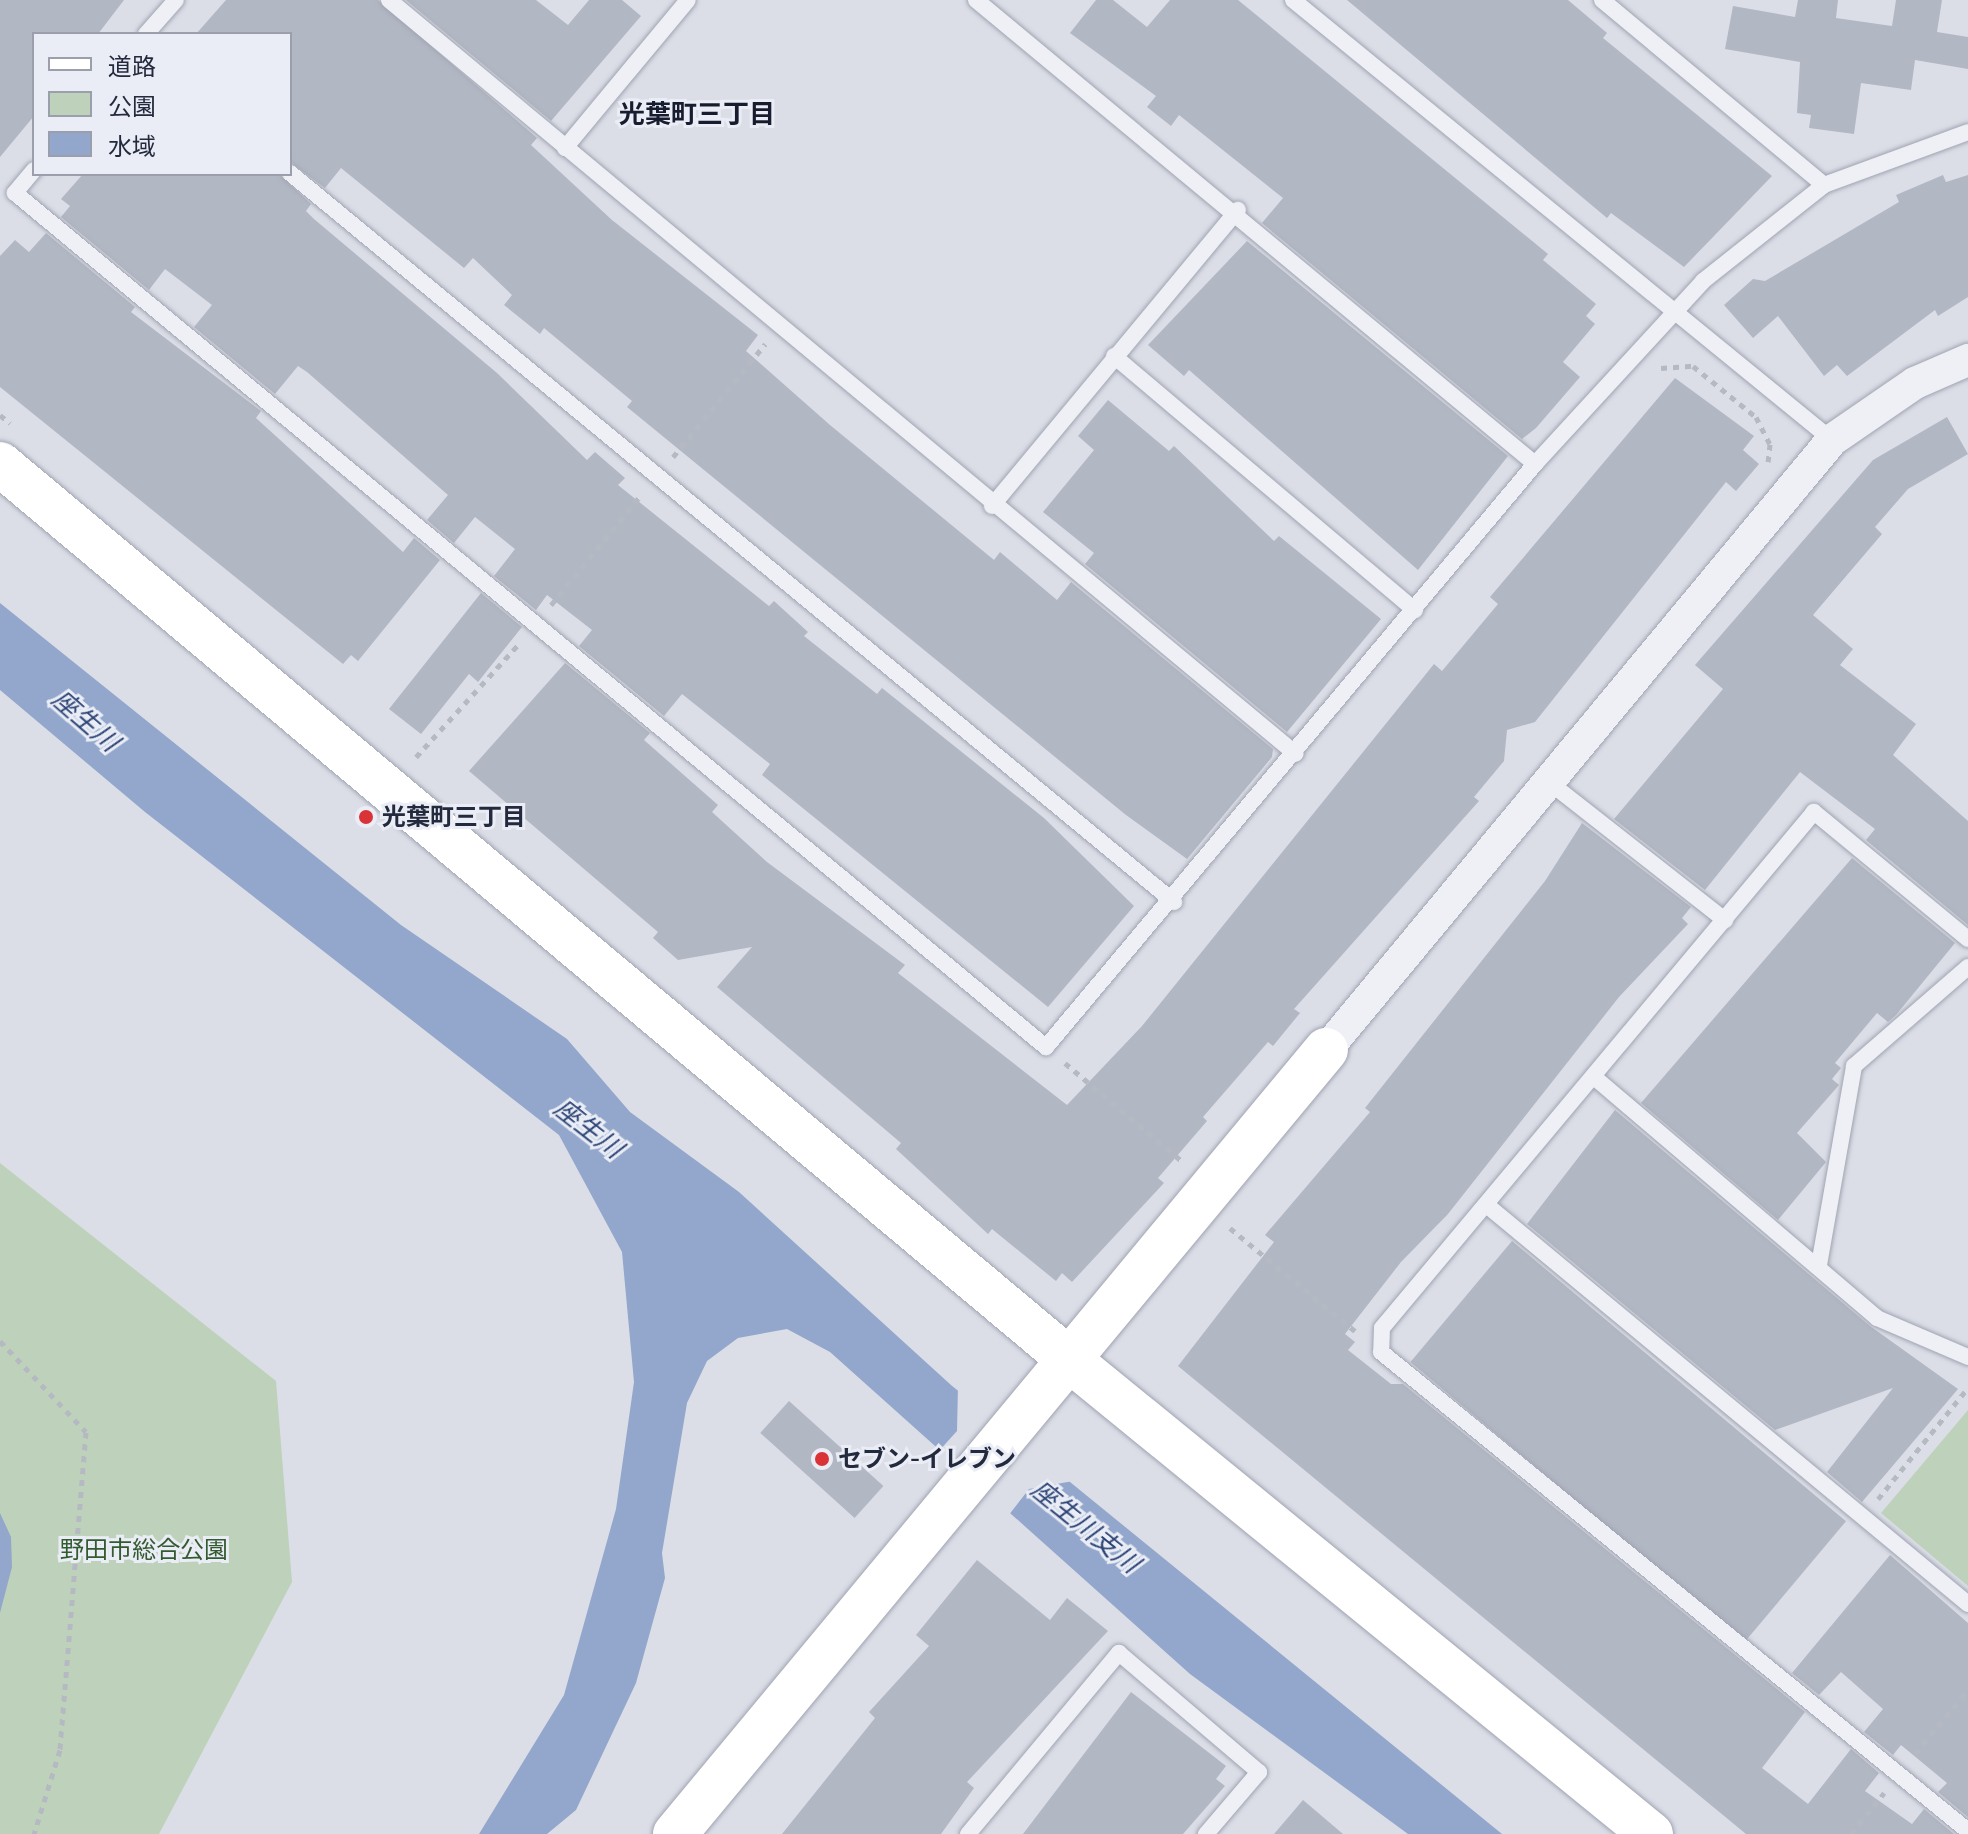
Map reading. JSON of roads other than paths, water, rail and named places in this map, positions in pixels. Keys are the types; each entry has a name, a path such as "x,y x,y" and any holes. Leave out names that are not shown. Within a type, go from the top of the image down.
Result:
{"street":[{"path":"675,1834 1044,1396 1545,779 1832,440 1915,383 1968,360"},
{"path":"12,450 1072,1362 1651,1834"}],"lane":[{"path":"148,32 176,0"},
{"path":"389,0 992,506 1296,754"},
{"path":"565,148 687,0"},
{"path":"976,0 1238,210 1535,464"},
{"path":"1293,0 1832,440"},
{"path":"1602,0 1824,185"},
{"path":"32,172 15,193 1046,1047 1174,902 1535,464 1674,312 1824,185 1968,132"},
{"path":"292,175 1174,902"},
{"path":"992,506 1238,210"},
{"path":"1114,356 1415,610"},
{"path":"1545,779 1725,920"},
{"path":"1968,939 1814,812 1489,1207 1382,1328 1381,1352 1968,1831"},
{"path":"1819,1265 1854,1066 1968,967"},
{"path":"1594,1077 1819,1265 1877,1318 1968,1357"},
{"path":"1489,1207 1968,1604"},
{"path":"968,1834 1119,1653 1259,1772 1206,1834"}],"water":[{"path":"0,603 401,925 567,1039 630,1112 739,1192 951,1385 1502,1834 1408,1834 1190,1674 830,1352 787,1329 738,1338 707,1361 687,1403 662,1553 665,1578 636,1683 576,1810 547,1834 479,1834 564,1695 616,1509 634,1382 622,1252 559,1135 145,812 0,690"},
{"path":"0,1513 11,1537 12,1567 0,1613"}],"place":[{"name":"光葉町三丁目","path":"366,817"},
{"name":"セブン-イレブン","path":"822,1459"}],"district":[{"name":"光葉町三丁目","path":"697,115"}],"water label":[{"name":"座生川","path":"85,721"},
{"name":"座生川","path":"588,1129"},
{"name":"座生川支川","path":"1085,1527"}],"park label":[{"name":"野田市総合公園","path":"144,1550"}]}
